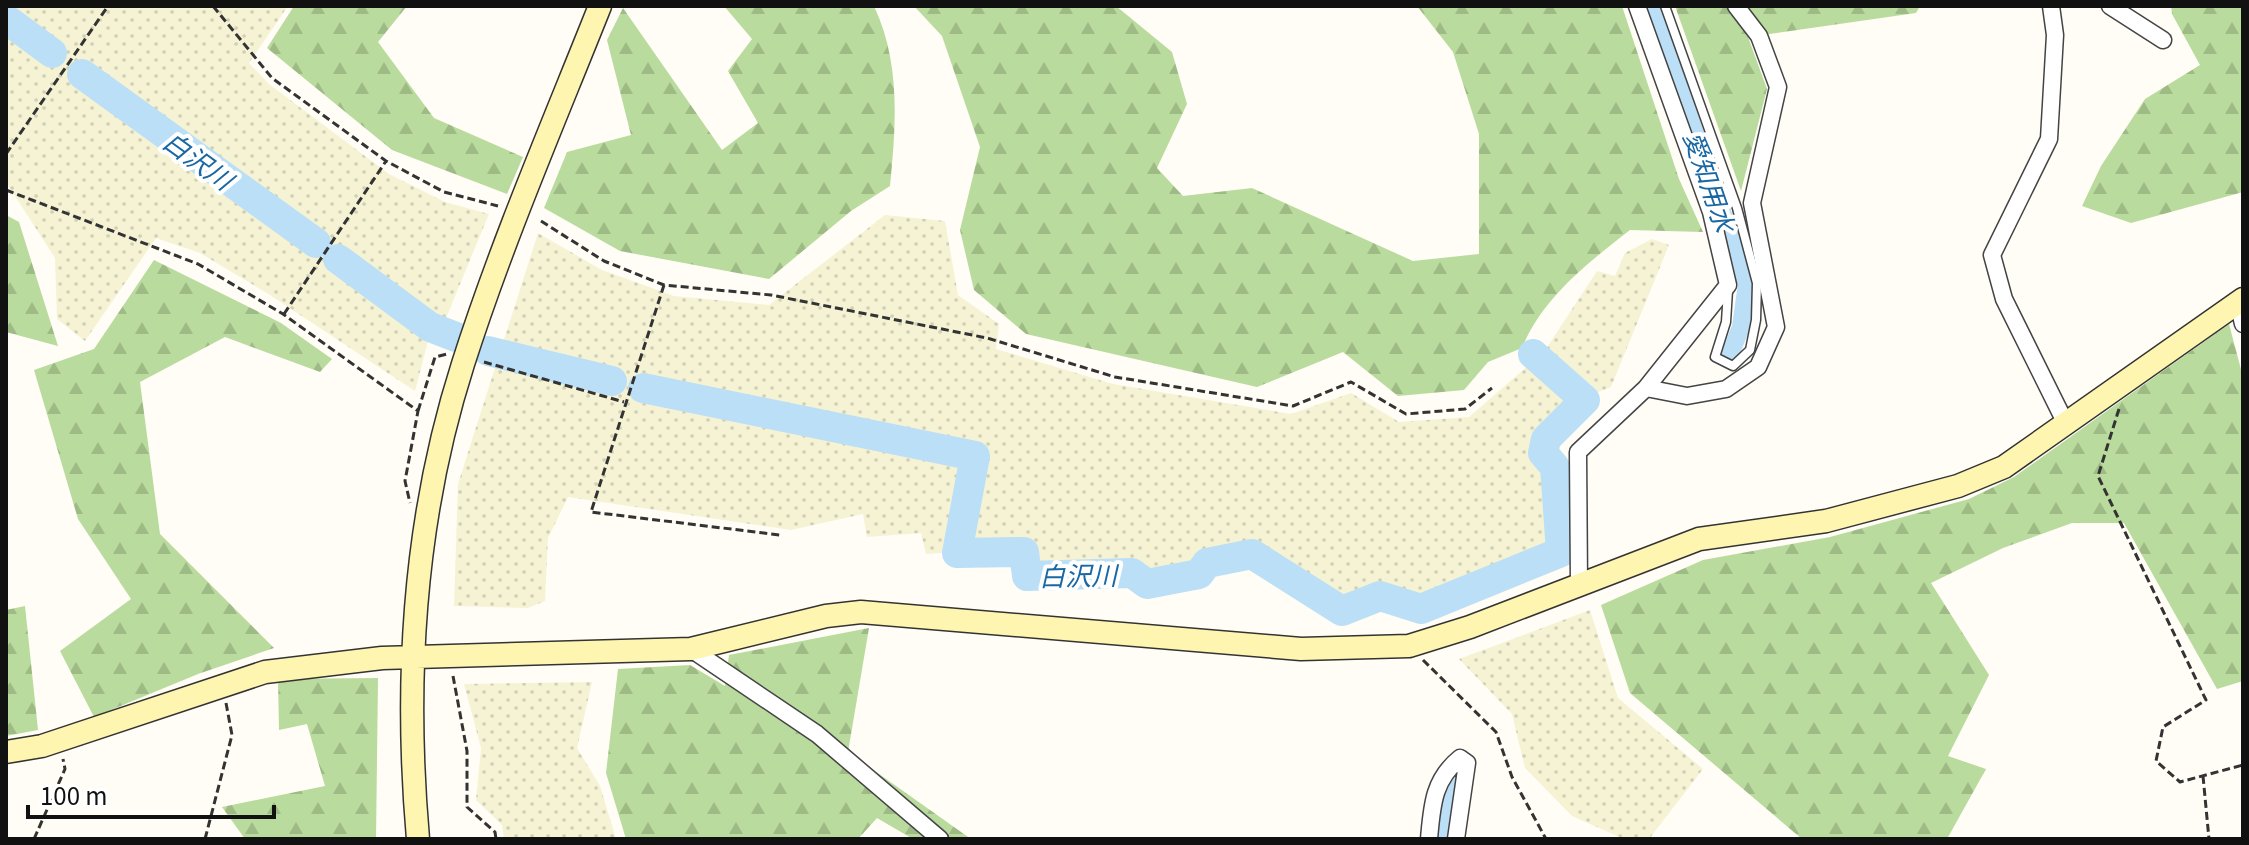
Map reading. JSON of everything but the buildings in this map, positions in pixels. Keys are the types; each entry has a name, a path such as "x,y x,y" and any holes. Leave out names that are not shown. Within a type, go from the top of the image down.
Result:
{"street":[{"path":"418,839 412,771 411,658 430,502 462,366 600,6"},
{"path":"1579,585 1578,452 1646,388 1728,285 1711,212 1637,6"},
{"path":"1646,388 1687,396 1726,389 1758,367 1776,327 1752,203 1778,87 1759,36 1736,6"},
{"path":"2051,6 2055,35 2049,139 1992,255 2004,299 2066,424"},
{"path":"2110,6 2163,40"},
{"path":"6,752 60,739 265,672 411,658 691,649 826,616 861,612 1301,649 1409,646 1470,627 1699,539 1826,521 1958,486 2004,467 2240,300 2243,324"},
{"path":"691,649 817,734 940,839"},
{"path":"1429,839 1438,783 1445,770 1460,758 1467,763 1456,839"}],"lane":[{"path":"1665,6 1737,208 1757,283 1756,320 1750,350 1733,366 1715,357 1726,322 1728,285"}],"path":[{"path":"6,154 108,6"},
{"path":"213,6 272,78 386,161 444,192 504,207"},
{"path":"283,314 386,161"},
{"path":"6,190 198,264 283,314 418,411"},
{"path":"541,221 604,261 664,285 771,295 987,338 1115,377 1293,406 1351,382 1406,414 1465,409 1492,388"},
{"path":"664,285 591,512 780,535"},
{"path":"410,505 405,481 418,411 435,357 451,353"},
{"path":"476,360 624,402"},
{"path":"2129,379 2098,476 2206,700 2163,727 2156,761 2180,782 2243,765"},
{"path":"1409,646 1496,732 1512,777 1546,839"},
{"path":"450,656 467,751 467,807 495,832 496,839"},
{"path":"205,839 232,735 223,684"},
{"path":"34,839 65,769 60,739"},
{"path":"2203,776 2209,839"}],"shaded area":[{"path":"6,6 288,6 249,63 269,84 389,174 445,202 489,214 446,318 428,341 415,391 270,295 200,253 156,238 85,341 57,319 55,258 6,182"},
{"path":"885,215 945,221 958,295 999,324 996,349 1113,384 1291,414 1351,393 1399,422 1469,417 1544,352 1597,271 1615,276 1625,253 1652,239 1669,245 1611,387 1568,404 1537,440 1534,456 1549,472 1551,546 1426,607 1384,587 1343,603 1255,546 1207,555 1195,567 1149,576 1133,566 1033,568 1029,546 926,554 921,533 867,537 863,514 791,530 568,497 548,538 545,601 528,608 454,606 458,484 538,233 602,270 674,296 769,305"},
{"path":"1590,610 1618,698 1703,769 1649,839 1624,839 1572,816 1525,768 1512,714 1459,659"},
{"path":"592,682 577,748 600,786 616,839 504,839 502,825 476,800 481,748 464,684"}],"green space":[{"path":"294,6 407,6 378,42 434,118 523,157 507,194 392,150 267,48"},
{"path":"724,6 874,6 883,28 893,72 895,117 890,186 851,211 769,279 620,251 544,208 567,152 631,135 607,40 623,8 722,150 758,123 728,71 752,39"},
{"path":"914,6 1116,6 1172,52 1187,104 1157,168 1183,196 1252,188 1413,261 1479,254 1479,134 1453,52 1417,6 1622,6 1679,179 1703,232 1630,230 1583,268 1554,297 1522,348 1488,362 1464,390 1398,396 1343,352 1257,387 1026,334 974,290 960,230 980,147 942,36"},
{"path":"1675,6 1920,6 1916,13 1748,37 1767,89 1741,191"},
{"path":"2171,6 2243,6 2243,192 2131,223 2082,206 2101,166 2145,99 2200,65 2172,14"},
{"path":"6,215 19,222 58,346 6,332"},
{"path":"154,260 281,323 332,359 320,372 225,337 140,382 160,534 274,648 198,674 94,717 60,651 131,599 78,519 34,370 94,349"},
{"path":"2229,324 2243,377 2243,681 2217,689 2124,523 2072,523 2003,548 1931,583 1989,675 1948,756 1986,769 1947,839 1802,839 1630,693 1601,605 1703,560 1830,537 1969,499 2014,477"},
{"path":"25,606 38,730 6,736 6,610"},
{"path":"869,628 848,752 971,839 913,839 877,818 858,839 626,839 606,773 618,669 690,665 725,686 729,655"},
{"path":"378,678 376,839 245,839 222,807 325,786 307,724 279,730 278,679"}],"waterway":[{"name":"愛知用水","path":"1651,6 1747,284 1741,327 1729,357"},
{"name":"白沢川","path":"6,19 52,53"},
{"name":"白沢川","path":"82,74 316,243"},
{"name":"白沢川","path":"338,259 430,327 456,337"},
{"name":"白沢川","path":"488,351 612,381"},
{"name":"白沢川","path":"643,388 975,456 957,553 1024,552 1027,576 1132,573 1147,584 1199,574 1207,563 1252,554 1342,611 1380,596 1421,609 1561,552 1555,467 1543,453 1546,439 1585,400 1533,354"},
{"name":"愛知用水","path":"1440,839 1447,792 1461,764"}]}
